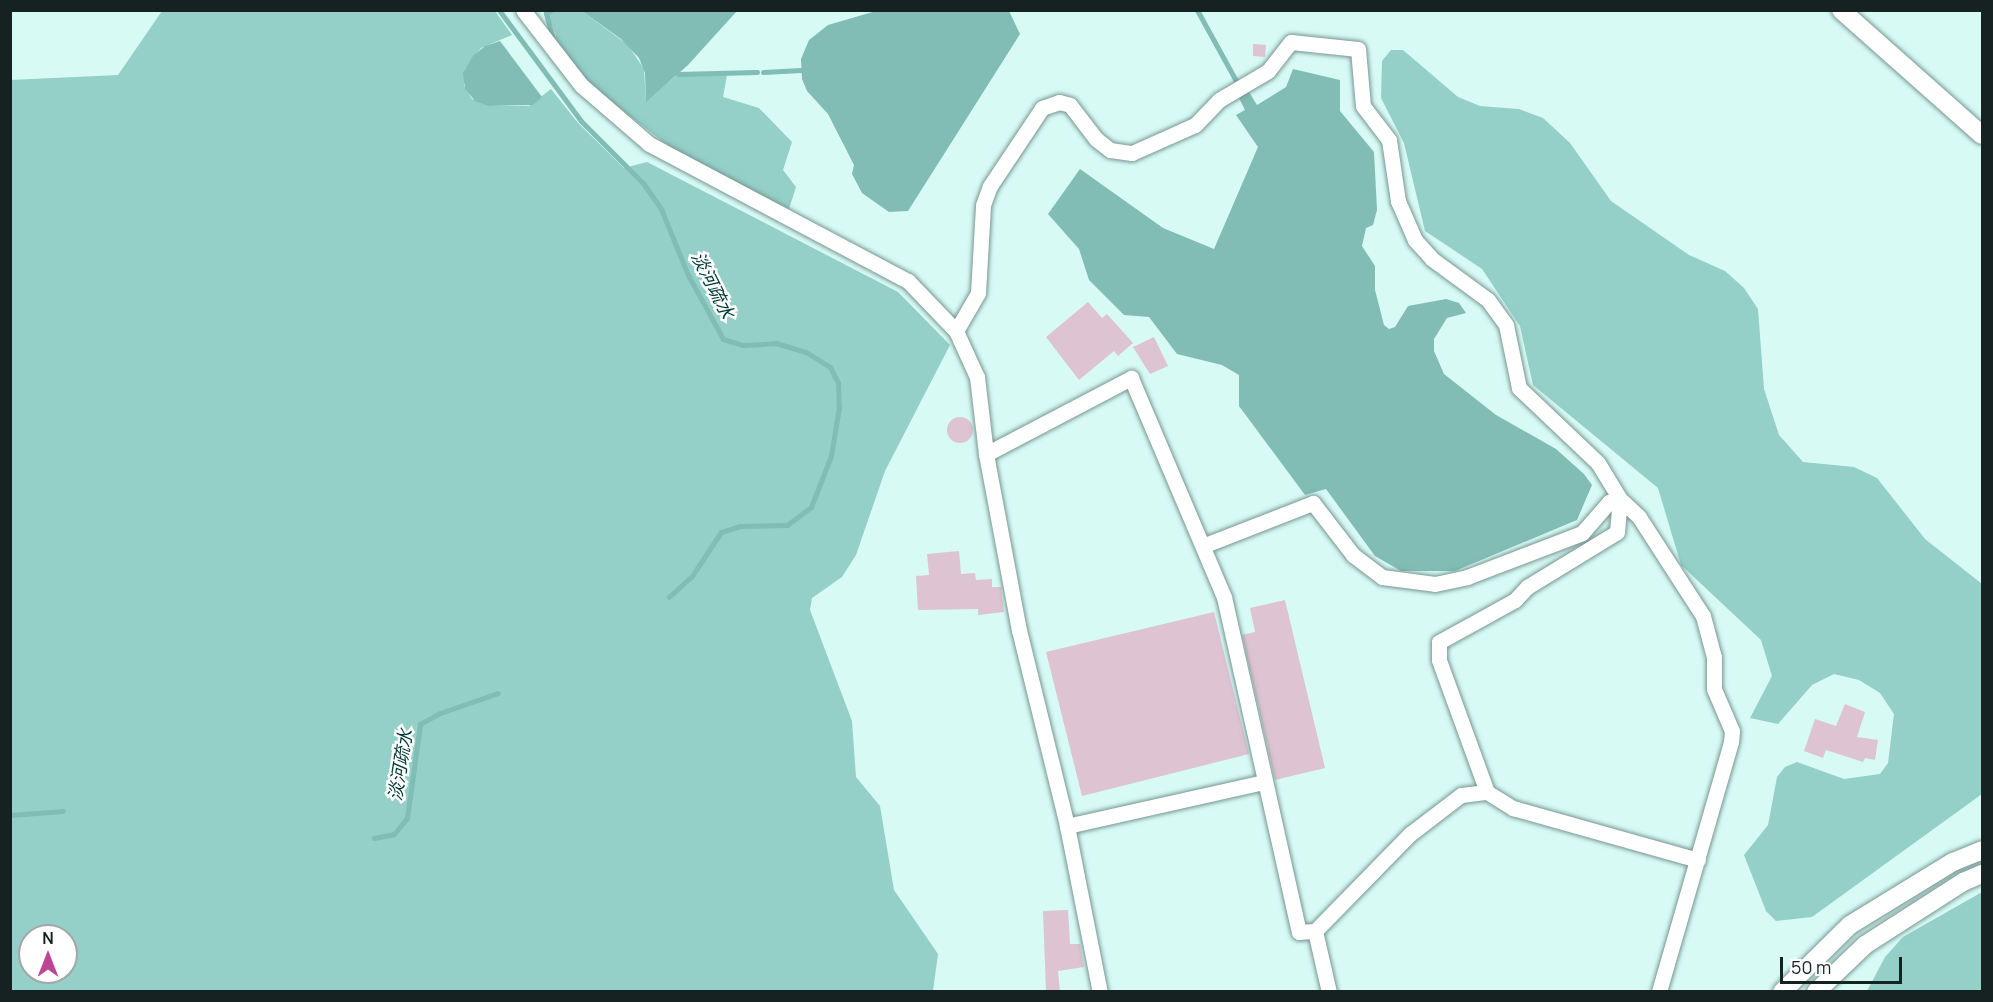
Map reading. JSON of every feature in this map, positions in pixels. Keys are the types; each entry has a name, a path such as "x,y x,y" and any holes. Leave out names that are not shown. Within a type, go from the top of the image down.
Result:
{"street":[{"path":"523,10 581,85 649,144 908,281 956,331 977,377 986,454 1019,630 1066,826 1100,992"},
{"path":"1841,10 1983,135"},
{"path":"956,331 978,293 983,205 990,186 1042,108 1059,102 1070,105 1096,139 1110,150 1132,153 1195,125 1233,92 1268,71 1291,42 1358,49 1363,106 1389,140 1398,201 1415,240 1432,259 1488,300 1506,325 1519,388 1598,463 1620,499 1639,517 1703,616 1714,657 1714,689 1732,731 1698,860 1659,992"},
{"path":"986,454 1131,378 1204,545 1224,597 1299,932 1315,931 1410,834 1461,795 1487,792 1513,808 1698,860"},
{"path":"1204,545 1313,502 1353,555 1382,577 1435,584 1467,577 1582,533 1609,502 1620,499"},
{"path":"1487,792 1439,660 1439,642 1515,600 1527,587 1617,532 1620,499"},
{"path":"1066,826 1264,782"},
{"path":"1782,992 1850,925 1953,862 1983,850"},
{"path":"1816,992 1865,945 1963,882 1983,874"},
{"path":"1315,931 1329,992"}],"shaded area":[{"path":"162,11 495,11 512,35 481,48 465,69 464,86 472,99 488,106 529,106 551,89 578,123 624,168 647,162 898,292 950,345 885,471 856,555 842,577 812,598 810,610 852,721 856,777 880,806 894,890 938,954 933,991 11,991 10,80 118,75"},
{"path":"555,11 582,11 628,45 644,69 646,101 676,76 727,75 723,97 759,108 792,142 783,170 796,187 789,209 675,151 590,85 552,39 556,36 548,14"},
{"path":"582,11 737,11 688,65 646,102 645,73 639,58 621,39"},
{"path":"876,11 1009,11 1020,34 908,211 889,212 862,193 852,174 854,165 828,114 807,91 802,79 801,59 809,40 828,25"},
{"path":"500,41 542,97 533,105 488,106 475,101 465,89 463,73 473,56 485,46"},
{"path":"1391,50 1403,50 1458,97 1480,106 1519,109 1543,118 1570,143 1611,201 1689,255 1725,271 1744,288 1758,309 1764,389 1779,435 1803,462 1854,467 1877,478 1925,539 1982,584 1982,794 1812,917 1776,921 1766,911 1744,855 1768,825 1777,777 1785,767 1797,762 1844,779 1880,774 1888,763 1894,714 1880,693 1859,680 1834,674 1812,685 1778,724 1750,718 1772,676 1761,640 1681,565 1658,488 1533,385 1520,326 1482,269 1425,231 1404,143 1381,98 1382,61"},
{"path":"1293,69 1340,80 1340,111 1374,152 1377,210 1373,225 1366,228 1362,246 1375,266 1375,290 1384,325 1389,329 1395,327 1408,306 1446,299 1459,303 1466,313 1447,318 1434,339 1434,351 1444,374 1496,415 1556,449 1584,474 1592,485 1577,520 1455,571 1401,571 1375,556 1326,489 1305,495 1239,406 1239,375 1222,365 1177,354 1149,317 1124,315 1089,280 1079,249 1048,214 1080,169 1163,228 1214,249 1258,147 1236,115 1245,110 1239,98 1249,92 1257,105 1286,87"},
{"path":"1982,892 1982,991 1867,991 1885,957 1903,937"}],"building":[{"path":"1253,44 1266,45 1265,57 1253,56"},
{"path":"1088,302 1102,318 1107,314 1133,343 1118,356 1114,351 1079,380 1046,337"},
{"path":"1154,337 1168,366 1150,374 1133,347"},
{"path":"960,417 970,420 973,430 970,440 960,443 950,440 947,430 950,420"},
{"path":"959,551 961,574 975,573 976,580 992,579 992,587 1001,587 1004,612 978,615 978,609 918,610 916,576 929,575 927,554"},
{"path":"1285,600 1325,768 1275,780 1242,635 1255,632 1250,608"},
{"path":"1214,612 1249,754 1082,796 1046,652"},
{"path":"1845,704 1865,712 1857,737 1878,740 1875,760 1865,758 1863,762 1826,750 1823,758 1804,751 1815,719 1836,726"},
{"path":"1068,910 1070,944 1080,944 1084,967 1058,971 1060,992 1046,992 1043,911"}],"waterway":[{"name":"淡河疏水","path":"499,10 581,121 643,183 661,209 688,275 723,339 743,345 776,343 806,352 830,367 838,383 839,407 831,456 811,507 787,525 740,526 721,532 692,576 669,597"},
{"path":"551,10 546,13 552,36"},
{"path":"1197,10 1244,95"},
{"path":"763,72 801,70"},
{"path":"678,74 757,72"},
{"name":"淡河疏水","path":"374,838 394,834 407,818 420,724 440,713 498,693"},
{"name":"淡河疏水","path":"10,815 63,811"}]}
